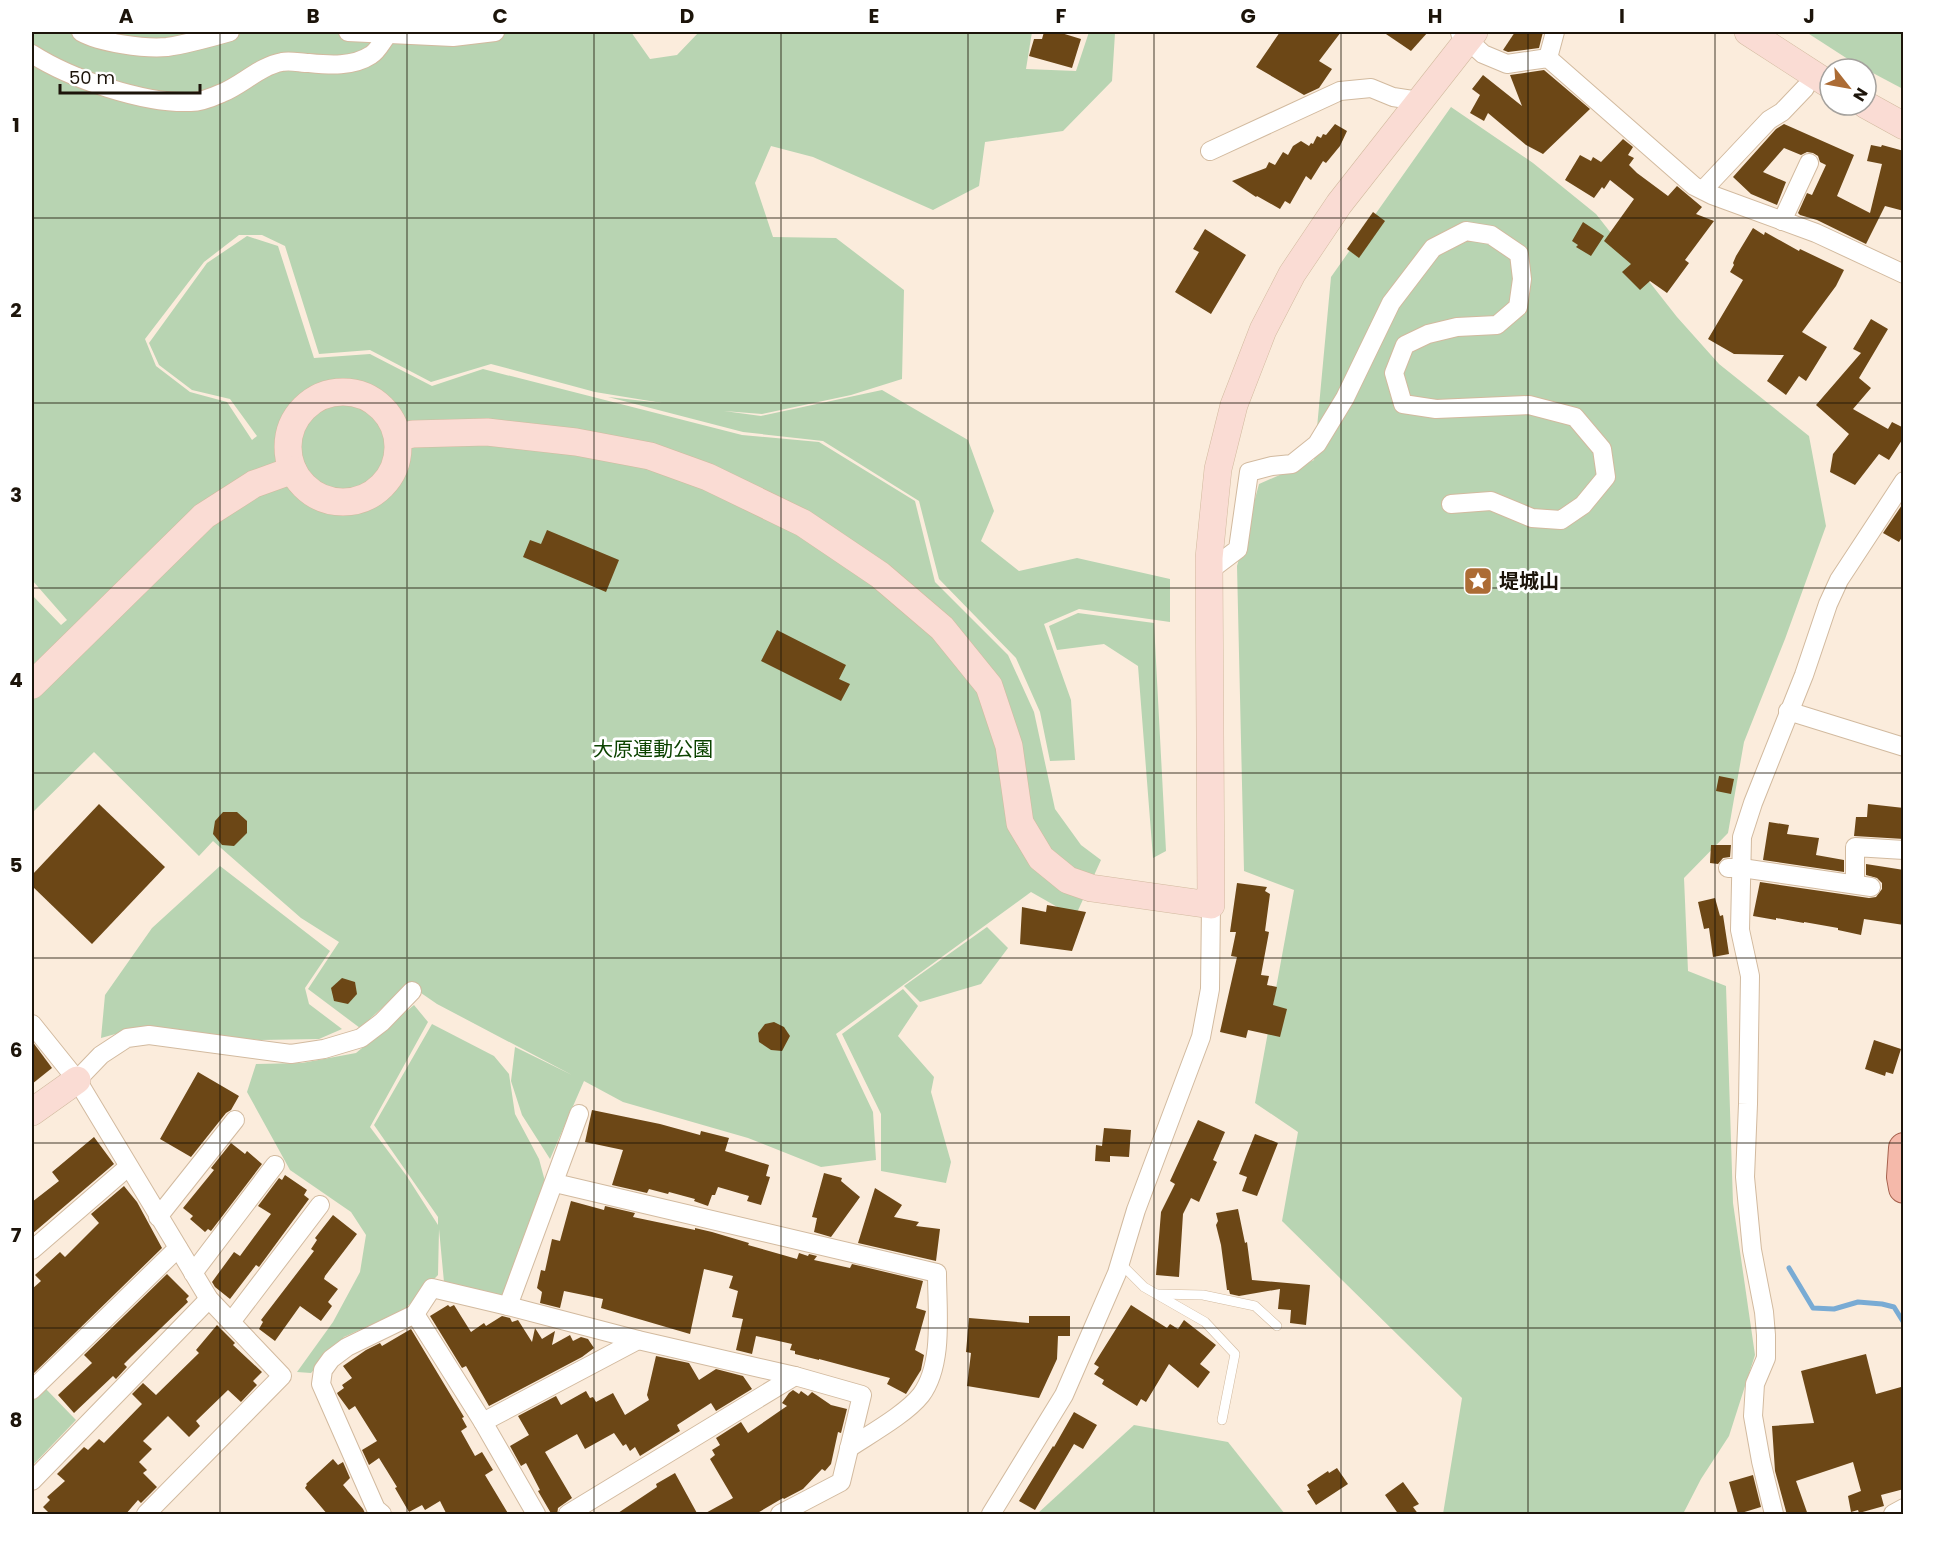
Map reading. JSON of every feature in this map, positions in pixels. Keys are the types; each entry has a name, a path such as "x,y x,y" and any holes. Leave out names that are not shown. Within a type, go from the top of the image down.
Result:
{"main road":[{"path":"1904,1148 1902,1177 1904,1188"}],"street":[{"path":"81,32 114,43 164,47 230,32"},
{"path":"348,32 453,37 495,32"},
{"path":"1548,58 1555,32"},
{"path":"1703,190 1769,120 1817,87 1748,32"},
{"path":"32,54 50,66 74,76 139,97 194,102 222,93 247,81 264,68 283,62 333,65 356,61 372,54 388,34"},
{"path":"991,1515 1064,1395 1120,1263 1136,1210 1201,1037 1210,988 1209,571 1218,469 1234,405 1263,330 1292,274 1339,204 1419,101 1466,34 1483,54 1507,64 1548,58 1694,186 1816,233 1904,274"},
{"path":"1210,151 1340,91 1371,88 1393,97 1419,101"},
{"path":"1878,112 1904,126"},
{"path":"1782,221 1809,164"},
{"path":"1209,571 1238,549 1249,472 1292,464 1317,444 1345,398 1390,303 1433,248 1466,231 1491,235 1519,254 1522,279 1518,307 1497,325 1457,327 1428,334 1405,345 1394,373 1403,404 1436,409 1529,405 1575,417 1602,449 1606,477 1583,505 1561,520 1532,518 1491,501 1451,504"},
{"path":"349,392 368,397 383,408 394,423 398,437 397,461 389,479 375,493 357,501 338,502 319,497 304,486 293,470 288,451 290,432 298,415 312,401 330,393 349,392"},
{"path":"398,437 413,434 487,432 576,442 650,456 708,477 803,523 880,575 942,628 989,686 1009,746 1020,823 1041,858 1068,880 1091,888 1211,905"},
{"path":"32,685 204,516 254,484 293,470"},
{"path":"1774,1515 1761,1461 1754,1416 1755,1384 1766,1358 1766,1335 1752,1250 1745,1177 1750,976 1740,930 1735,868 1753,803 1804,675 1828,604 1839,580 1904,481"},
{"path":"1788,711 1904,747"},
{"path":"1735,868 1863,885 1856,847 1904,850"},
{"path":"32,1113 77,1080 101,1055 127,1038 149,1035 291,1054 324,1049 361,1038 382,1022 412,991"},
{"path":"32,1024 77,1080 209,1299 282,1376 146,1515"},
{"path":"508,1306 579,1114"},
{"path":"158,1217 235,1120"},
{"path":"193,1273 275,1165"},
{"path":"32,1250 128,1167"},
{"path":"555,1183 937,1273 936,1359 931,1379 920,1397 849,1448"},
{"path":"231,1322 320,1205"},
{"path":"32,1390 178,1248"},
{"path":"382,1515 376,1509 321,1384 323,1370 331,1359 346,1347 415,1314 432,1288 638,1340 795,1376 862,1395 841,1482 780,1515"},
{"path":"32,1481 209,1299"},
{"path":"415,1314 483,1422 536,1515"},
{"path":"483,1422 638,1340"},
{"path":"568,1515 795,1376"},
{"path":"1893,1515 1904,1508"}],"lane":[{"path":"1120,1263 1144,1287 1205,1322 1235,1354 1222,1420"},
{"path":"1156,1294 1203,1295 1255,1306 1277,1326"}],"green space":[{"name":"大原運動公園","path":"32,32 631,32 650,59 677,55 699,32 1032,32 1026,69 1076,71 1089,32 1115,33 1112,81 1063,131 985,142 979,186 933,210 813,157 771,146 755,183 773,237 836,238 904,290 902,379 851,395 762,414 724,411 761,416 882,390 968,440 994,511 981,541 1019,571 1077,558 1170,579 1170,622 1079,609 1044,624 1071,700 1075,760 1050,761 1040,712 1016,658 939,579 919,501 823,441 743,432 608,397 662,403 595,392 491,364 431,382 370,350 319,354 285,246 262,235 239,235 204,262 145,339 156,366 190,392 227,402 252,440 257,436 230,399 192,390 159,365 149,343 207,263 247,236 278,246 314,358 370,354 432,386 483,369 742,435 819,442 915,501 935,582 1008,655 1034,712 1055,809 1081,845 1101,860 1075,917 1031,892 836,1034 873,1112 876,1160 821,1167 748,1138 623,1102 584,1081 550,1159 522,1115 511,1081 515,1047 572,1075 437,1004 408,984 360,1028 308,989 339,942 301,918 213,841 199,856 94,752 32,813 32,595 61,625 67,620 32,580"},
{"path":"1806,32 1903,32 1903,89 1878,76 1878,57 1845,57"},
{"path":"1451,107 1533,163 1596,214 1677,317 1719,364 1809,436 1826,526 1744,742 1728,833 1684,878 1688,971 1726,986 1733,1203 1755,1355 1729,1436 1701,1479 1683,1514 1443,1514 1462,1398 1282,1221 1298,1132 1255,1103 1294,890 1244,871 1237,566 1259,484 1314,460 1331,277"},
{"path":"1078,613 1154,623 1166,851 1153,858 1138,666 1104,644 1057,650 1049,626"},
{"path":"220,866 330,951 305,988 309,1004 342,1029 319,1039 259,1040 137,1028 101,1038 105,995 152,928"},
{"path":"987,927 1008,948 981,984 920,1002 904,986"},
{"path":"903,989 918,1006 898,1036 934,1077 931,1092 951,1162 946,1183 881,1171 881,1114 842,1034"},
{"path":"414,1005 428,1022 370,1127 406,1175 438,1225 438,1217 374,1125 432,1024 494,1056 509,1074 515,1114 539,1159 546,1185 505,1297 444,1282 439,1229 438,1275 404,1310 344,1337 311,1373 297,1372 333,1322 360,1272 366,1235 351,1212 290,1170 247,1092 256,1064 302,1063 356,1053"},
{"path":"44,1387 76,1420 32,1466 32,1399"},
{"path":"1134,1425 1228,1442 1285,1514 1037,1514"}],"building":[{"path":"1044,32 1058,32 1081,39 1072,68 1029,56 1034,39 1042,39"},
{"path":"1280,32 1341,32 1319,61 1332,69 1319,88 1304,95 1256,67"},
{"path":"1383,32 1428,32 1411,51"},
{"path":"1515,32 1543,32 1539,48 1508,52 1503,50"},
{"path":"1544,70 1590,109 1543,154 1526,145 1488,113 1484,121 1470,113 1480,95 1472,89 1483,75 1522,106 1510,75"},
{"path":"1335,124 1347,131 1340,146 1326,163 1323,161 1311,180 1306,176 1290,204 1285,201 1280,209 1232,181 1266,168 1269,162 1275,165 1283,152 1288,155 1293,146 1301,141 1309,146 1313,144 1317,136 1321,138 1323,134 1326,135"},
{"path":"1784,124 1854,155 1837,196 1870,213 1882,164 1867,161 1871,145 1881,147 1882,145 1904,151 1904,211 1885,206 1866,244 1817,220 1800,215 1798,213 1807,193 1812,195 1826,165 1820,162 1818,156 1813,153 1807,152 1801,155 1784,148 1763,172 1786,182 1777,205 1751,194 1733,177 1776,129"},
{"path":"1623,139 1633,147 1628,155 1634,158 1629,165 1637,173 1668,196 1677,186 1702,207 1696,214 1714,221 1685,260 1689,263 1667,293 1650,281 1640,290 1622,272 1631,264 1604,241 1634,199 1610,180 1594,198 1565,180 1580,155 1591,161 1593,157 1601,162"},
{"path":"1373,212 1385,221 1359,258 1347,249"},
{"path":"1583,222 1604,236 1591,256 1576,247 1578,245 1572,241"},
{"path":"1753,228 1844,270 1836,286 1802,332 1827,347 1806,381 1799,376 1786,395 1767,381 1784,355 1734,354 1708,339 1743,280 1730,272 1736,256"},
{"path":"1205,229 1246,255 1211,314 1175,292 1199,252 1193,249"},
{"path":"1871,319 1888,329 1859,378 1871,388 1853,409 1888,429 1892,422 1904,428 1904,437 1889,460 1879,454 1855,485 1830,472 1833,454 1849,434 1816,405 1861,353 1853,349"},
{"path":"1904,502 1904,534 1899,542 1883,533"},
{"path":"547,530 619,560 606,592 523,557 530,540 541,544"},
{"path":"777,630 846,665 839,679 850,684 841,701 761,661"},
{"path":"1719,776 1734,779 1731,794 1716,791"},
{"path":"99,804 165,867 92,944 32,886 32,875"},
{"path":"1868,804 1904,808 1904,839 1854,836 1856,817 1867,817"},
{"path":"223,812 237,812 247,821 247,833 234,846 222,845 213,834 215,821"},
{"path":"1769,822 1789,825 1787,834 1819,838 1816,855 1844,860 1844,872 1763,860"},
{"path":"1711,845 1731,845 1730,857 1723,858 1718,864 1710,863"},
{"path":"1866,864 1904,870 1904,925 1864,919 1861,935 1804,922 1753,916 1760,882 1869,898 1876,897 1882,889 1882,883 1877,878 1866,875"},
{"path":"1237,883 1267,887 1265,891 1270,894 1265,931 1269,932 1261,975 1269,976 1267,985 1277,987 1273,1005 1287,1009 1280,1037 1248,1030 1246,1038 1220,1032 1237,957 1231,956 1236,932 1230,932"},
{"path":"1715,898 1720,916 1723,915 1729,954 1713,957 1709,928 1704,929 1698,902"},
{"path":"1047,905 1086,912 1072,951 1020,944 1022,907 1046,912"},
{"path":"342,978 355,982 357,994 348,1004 334,1001 331,988"},
{"path":"774,1022 784,1027 790,1036 782,1051 771,1050 759,1042 758,1033 765,1024"},
{"path":"1874,1040 1901,1049 1893,1074 1886,1072 1885,1076 1865,1069"},
{"path":"32,1041 52,1068 32,1084"},
{"path":"198,1072 239,1096 231,1110 226,1113 191,1157 160,1139"},
{"path":"592,1110 700,1135 701,1131 729,1138 725,1151 769,1165 766,1176 770,1177 761,1205 747,1201 749,1196 718,1187 708,1206 694,1201 695,1199 669,1192 668,1194 649,1189 647,1193 612,1185 623,1150 585,1142"},
{"path":"1198,1120 1225,1132 1213,1160 1217,1162 1199,1202 1191,1198 1183,1214 1179,1277 1156,1275 1161,1212 1175,1184 1170,1181"},
{"path":"1104,1128 1131,1130 1129,1157 1110,1156 1110,1162 1095,1161 1096,1145 1102,1146"},
{"path":"1255,1134 1278,1143 1257,1196 1242,1191 1247,1177 1239,1174"},
{"path":"94,1137 114,1164 32,1234 32,1202 59,1181 52,1172"},
{"path":"231,1143 245,1154 247,1151 262,1164 211,1231 208,1229 205,1232 190,1219 193,1216 183,1208 214,1170 211,1168"},
{"path":"824,1173 842,1178 841,1181 860,1197 831,1237 814,1232 817,1218 812,1217"},
{"path":"285,1175 307,1190 304,1195 309,1199 259,1267 256,1265 230,1299 212,1282 234,1252 240,1256 271,1214 258,1206 279,1178 282,1180"},
{"path":"124,1186 137,1202 162,1248 32,1375 32,1289 41,1281 35,1275 60,1252 65,1257 99,1223 91,1214"},
{"path":"875,1188 902,1205 894,1217 919,1222 916,1226 940,1229 936,1261 858,1243"},
{"path":"571,1201 604,1210 605,1206 635,1213 633,1217 712,1232 797,1259 799,1253 808,1256 809,1254 817,1256 814,1260 850,1268 852,1264 923,1281 916,1308 926,1311 915,1350 924,1355 921,1370 906,1394 887,1384 890,1378 795,1354 795,1351 790,1350 792,1344 756,1336 752,1354 736,1350 743,1319 732,1317 738,1291 729,1288 733,1276 704,1269 690,1334 601,1308 603,1299 564,1291 560,1308 540,1303 542,1292 537,1288 541,1270 545,1271 552,1239 560,1241"},
{"path":"1238,1209 1245,1243 1247,1242 1252,1280 1310,1285 1306,1325 1290,1323 1291,1310 1278,1309 1280,1289 1239,1296 1230,1294 1227,1290 1216,1213"},
{"path":"333,1215 357,1234 325,1276 324,1279 338,1289 328,1302 332,1306 321,1321 300,1306 275,1341 259,1329 263,1322 261,1320 314,1251 311,1249 317,1240 315,1238"},
{"path":"167,1274 189,1296 186,1299 188,1302 124,1364 127,1367 116,1379 113,1376 74,1413 58,1395 92,1363 84,1355"},
{"path":"448,1305 450,1307 454,1305 471,1332 484,1323 486,1326 502,1316 510,1318 512,1322 518,1320 532,1342 535,1328 542,1339 555,1331 552,1345 570,1335 573,1341 581,1337 588,1339 594,1348 582,1357 489,1406 466,1366 462,1368 430,1316"},
{"path":"1131,1305 1167,1328 1170,1324 1178,1329 1184,1320 1216,1345 1200,1364 1210,1372 1198,1388 1169,1364 1146,1402 1141,1399 1137,1406 1102,1384 1104,1380 1094,1374 1099,1367 1094,1364"},
{"path":"1029,1316 1070,1316 1070,1336 1058,1336 1057,1359 1039,1398 967,1386 971,1353 966,1352 969,1318 1029,1323"},
{"path":"217,1325 235,1343 233,1345 262,1372 253,1381 257,1385 241,1402 228,1390 196,1421 200,1426 189,1437 168,1416 143,1441 152,1449 139,1462 147,1470 143,1473 157,1487 141,1503 138,1500 125,1515 51,1515 43,1507 50,1500 47,1497 65,1481 57,1474 84,1447 88,1450 99,1439 104,1443 142,1404 132,1394 143,1383 156,1395 199,1353 196,1350"},
{"path":"411,1329 464,1417 462,1418 467,1427 461,1431 475,1456 482,1452 493,1470 485,1475 509,1515 447,1515 440,1501 425,1510 422,1505 409,1512 379,1458 369,1465 362,1450 377,1441 355,1406 349,1410 337,1393 344,1388 342,1385 352,1378 343,1366 366,1350 380,1343 382,1346"},
{"path":"1866,1354 1876,1394 1901,1387 1904,1396 1904,1489 1881,1495 1884,1506 1859,1513 1858,1510 1851,1512 1848,1496 1861,1491 1853,1462 1796,1481 1808,1515 1787,1515 1775,1471 1772,1426 1814,1423 1801,1371"},
{"path":"656,1356 689,1363 699,1380 716,1369 743,1376 752,1389 716,1411 711,1403 677,1425 680,1431 640,1456 635,1447 630,1451 626,1444 623,1446 614,1433 585,1449 577,1434 545,1452 572,1498 558,1508 557,1515 552,1515 526,1463 521,1466 510,1446 529,1435 518,1416 556,1396 561,1405 586,1391 596,1402 613,1393 625,1415 649,1400 647,1395"},
{"path":"793,1390 799,1394 801,1391 808,1396 812,1392 831,1405 847,1409 841,1433 838,1432 831,1464 825,1471 822,1469 803,1489 754,1515 702,1515 733,1498 710,1459 715,1455 712,1450 720,1445 716,1438 741,1422 748,1433 787,1406 782,1403"},
{"path":"1074,1412 1097,1425 1083,1449 1074,1444 1035,1510 1019,1501"},
{"path":"333,1459 338,1465 343,1462 350,1478 343,1485 366,1515 328,1515 305,1488 306,1484"},
{"path":"1337,1468 1348,1484 1316,1505 1307,1491 1310,1490 1307,1485 1328,1471 1329,1473"},
{"path":"675,1473 698,1515 615,1515 657,1487 656,1484"},
{"path":"1753,1475 1761,1507 1738,1514 1729,1482"},
{"path":"1403,1482 1419,1504 1413,1507 1419,1515 1399,1515 1385,1495"}],"waterway":[{"path":"1789,1268 1813,1308 1834,1309 1858,1302 1882,1304 1894,1307 1904,1323"}],"place":[{"name":"堤城山","path":"1478,581"}]}
